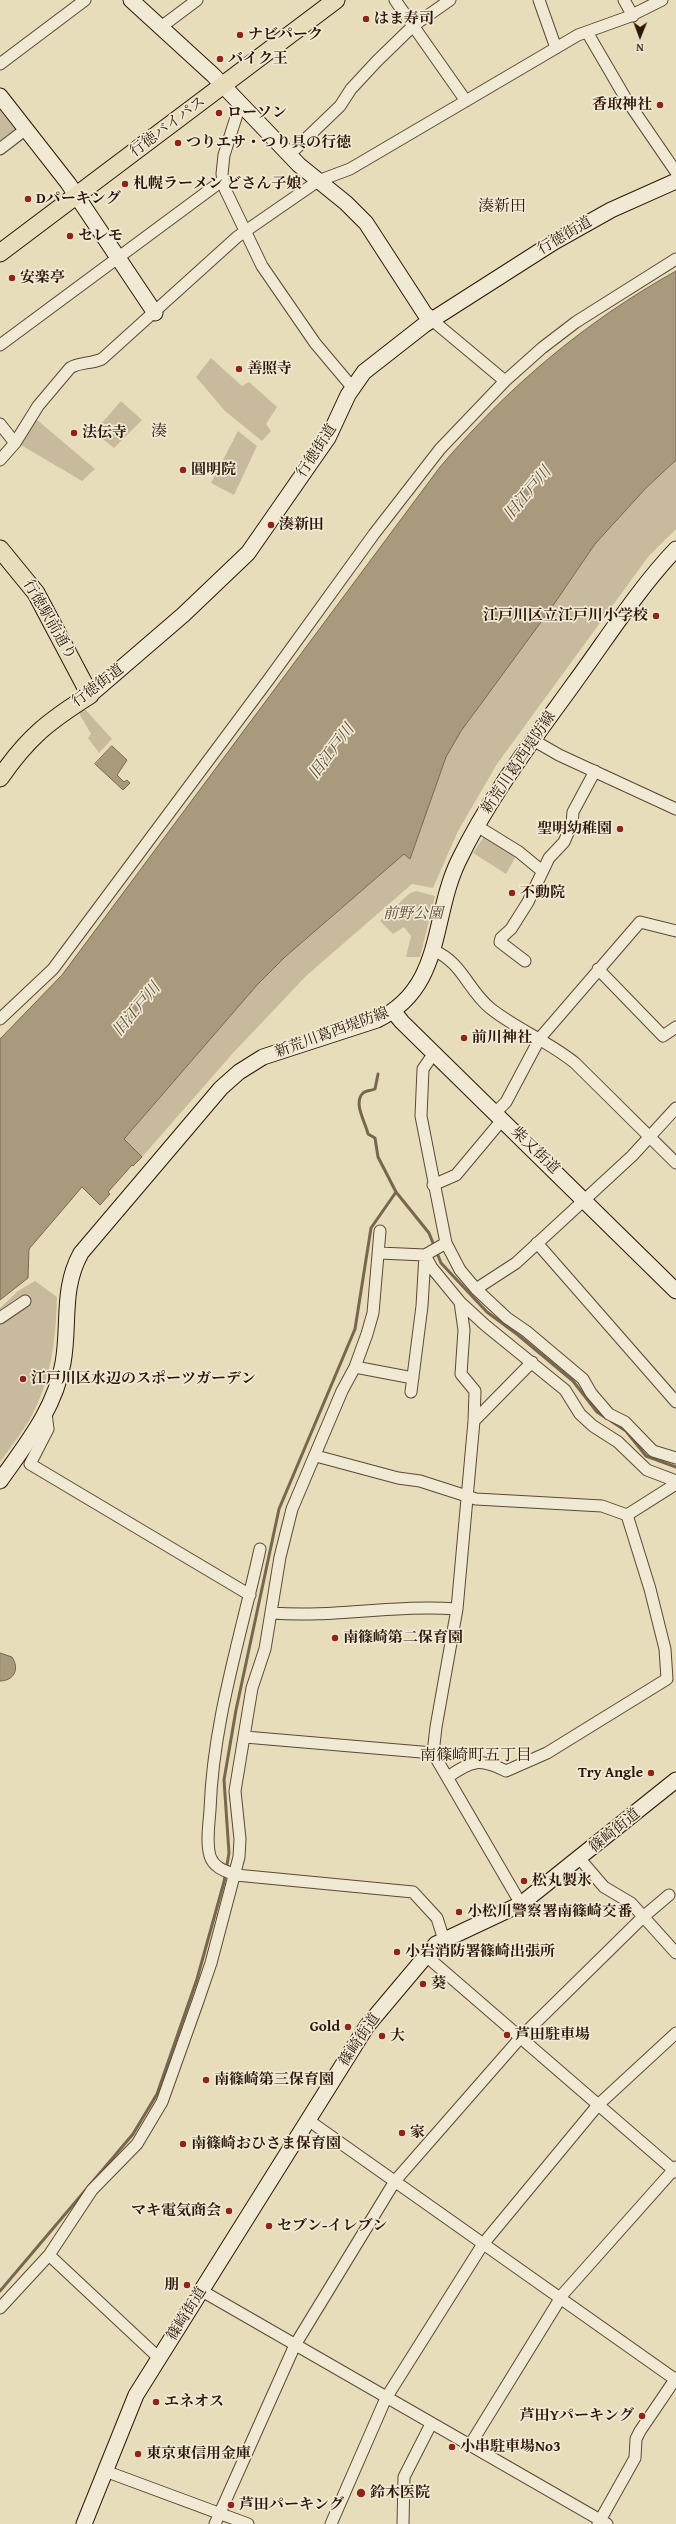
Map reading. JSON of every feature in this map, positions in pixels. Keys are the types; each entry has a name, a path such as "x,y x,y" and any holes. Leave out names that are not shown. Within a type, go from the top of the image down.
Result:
{"main road":[{"name":"行徳バイパス","path":"0,253 336,0"},
{"name":"行徳駅前通り","path":"0,549 36,593 90,695"},
{"name":"行徳街道","path":"0,778 28,741 43,726 90,695"}],"street":[{"path":"0,64 85,0"},
{"path":"131,0 162,27 290,155 318,181 346,203 366,223 426,314 506,381"},
{"path":"162,27 197,0"},
{"path":"395,0 466,101"},
{"path":"290,155 340,106 351,89 413,26 450,0"},
{"path":"539,0 556,48"},
{"path":"624,0 633,16"},
{"path":"0,460 15,443 38,406 70,368 75,364 94,363 102,359 246,231 318,181 350,169 556,48 587,32 633,16 662,0"},
{"path":"587,32 626,99 676,172"},
{"path":"0,96 76,196 154,314"},
{"path":"240,105 224,155 223,180 233,209 246,231 262,266 277,289 315,343 352,387"},
{"path":"0,149 26,129"},
{"path":"0,345 223,180"},
{"name":"行徳街道","path":"90,695 187,611 248,552 328,438 352,387 364,372 387,352 432,320 589,222 676,181"},
{"path":"0,1019 53,969 404,494 440,450 506,381 576,322 676,259"},
{"path":"0,424 15,443"},
{"name":"新荒川葛西堤防線","path":"0,1481 46,1413 63,1364 68,1282 76,1262 95,1234 221,1088 242,1069 263,1057 377,1020 393,1011 408,999 420,983 433,950 455,869 477,826 533,740 640,591 676,549"},
{"path":"533,740 559,755 676,809"},
{"path":"525,961 500,942 501,938 511,929 528,902 542,871 550,858 564,842 572,824 573,812 595,771"},
{"path":"477,826 520,852 542,871"},
{"path":"433,1185 456,1175 499,1116 540,1038 640,922 676,931"},
{"path":"433,950 456,964 475,992 490,1008 540,1038 575,1063 649,1138 676,1163"},
{"path":"598,969 663,1036 676,1027"},
{"name":"柴又街道","path":"393,1011 434,1053 585,1199 676,1291"},
{"path":"434,1053 423,1069 421,1116 433,1185 446,1243 460,1270 476,1289 507,1318 526,1331 583,1380 591,1393 609,1414 625,1422 653,1451 676,1458"},
{"path":"476,1289 516,1263 632,1156 676,1108"},
{"path":"0,2308 50,2255 92,2190 137,2144 162,2102 212,1963 236,1875 240,1839 235,1791 252,1688 265,1649 280,1557 292,1509 316,1456 342,1391 355,1367 373,1313 380,1231"},
{"path":"379,1253 425,1255 446,1243"},
{"path":"537,1243 676,1402"},
{"path":"425,1255 432,1268 460,1302 485,1325 566,1390 580,1414 593,1426 618,1442 647,1470 676,1481"},
{"path":"411,1392 422,1306 425,1255"},
{"path":"0,1318 25,1301"},
{"path":"460,1302 464,1330 461,1374 475,1391 474,1421 457,1609 436,1727 433,1753 522,1904"},
{"path":"474,1421 532,1362"},
{"path":"355,1367 413,1378"},
{"path":"46,1413 48,1429 30,1464 250,1595"},
{"path":"316,1456 398,1478 420,1481 476,1499 602,1506 627,1515"},
{"path":"627,1515 676,1484"},
{"path":"448,1777 464,1766 487,1761 506,1771 547,1753 667,1679 672,1666 627,1515"},
{"path":"260,1549 224,1700 214,1752 210,1798 210,1856 220,1869 236,1875 413,1892 437,1918 444,1940"},
{"path":"272,1612 329,1614 431,1606 457,1609"},
{"path":"245,1737 433,1753"},
{"name":"篠崎街道","path":"84,2524 136,2394 367,2026 425,1955 436,1944 522,1904 580,1859 676,1780"},
{"path":"580,1859 604,1887 631,1903 676,1953"},
{"path":"215,2524 295,2345 395,2181 521,2037 643,1917 669,1895"},
{"path":"425,1955 598,2105 675,2169 560,2298 470,2445"},
{"path":"331,2524 386,2398 483,2244 598,2105 676,2033"},
{"path":"202,2291 431,2424 470,2445 602,2523 635,2458 636,2439 640,2431 676,2379 308,2120"},
{"path":"50,2255 159,2358"},
{"path":"403,2524 404,2477 431,2424"},
{"path":"104,2471 248,2524"}],"green space":[{"path":"0,108 16,129 15,132 0,144"},
{"path":"211,358 242,386 249,382 277,407 266,424 271,431 262,441 225,411 196,377"},
{"path":"121,401 142,420 114,448 94,432"},
{"path":"36,419 95,469 82,481 21,445"},
{"path":"238,431 257,446 234,495 211,483"},
{"path":"676,460 676,529 648,557 497,764 458,831 433,888 412,884 306,976 233,1053 142,1157 124,1139 257,985 285,957 404,854 410,859 446,757 461,731 552,607 595,544 646,488"},
{"path":"85,709 112,739 99,753 88,738 91,734 79,713"},
{"path":"485,835 516,856 506,874 473,853"},
{"name":"前野公園","path":"416,891 435,896 420,957 406,957 411,936 404,927 393,934 380,921 410,893"},
{"name":"江戸川区水辺のスポーツガーデン","path":"35,1281 57,1297 54,1344 51,1360 43,1390 30,1419 0,1462 0,1308 18,1291"}],"water":[{"name":"旧江戸川","path":"676,271 676,460 646,488 595,544 552,607 461,731 446,757 410,859 404,854 285,957 257,985 124,1139 142,1157 133,1166 132,1165 108,1192 110,1194 100,1205 82,1187 29,1249 28,1278 0,1300 0,1039 62,975 440,467 492,410 549,358 609,312"},
{"path":"112,746 127,760 117,775 124,782 127,780 130,783 123,790 95,764"},
{"path":"0,1653 12,1657 15,1670 12,1677 0,1681"}],"waterway":[{"path":"0,2291 133,2134 157,2094 197,1979 224,1882 229,1853 224,1780 236,1710 279,1509 355,1329 371,1228 396,1192 378,1157 375,1138 368,1134 359,1107 360,1097 363,1093 375,1089 378,1074"},
{"path":"396,1192 429,1233 441,1263 487,1312 518,1335 573,1381 597,1412 606,1418"},
{"path":"611,1421 626,1431 646,1456 676,1467"}],"place":[{"name":"はま寿司","path":"366,19"},
{"name":"ナビパーク","path":"240,35"},
{"name":"バイク王","path":"220,59"},
{"name":"香取神社","path":"660,105"},
{"name":"ローソン","path":"219,113"},
{"name":"つりエサ・つり具の行徳","path":"178,143"},
{"name":"札幌ラーメン どさん子娘","path":"125,184"},
{"name":"Dパーキング","path":"28,199"},
{"name":"セレモ","path":"70,236"},
{"name":"安楽亭","path":"12,278"},
{"name":"善照寺","path":"239,369"},
{"name":"法伝寺","path":"74,433"},
{"name":"圓明院","path":"183,470"},
{"name":"湊新田","path":"271,525"},
{"name":"江戸川区立江戸川小学校","path":"656,616"},
{"name":"聖明幼稚園","path":"620,829"},
{"name":"不動院","path":"512,893"},
{"name":"前川神社","path":"464,1038"},
{"name":"江戸川区水辺のスポーツガーデン","path":"23,1379"},
{"name":"南篠崎第二保育園","path":"335,1638"},
{"name":"Try Angle","path":"651,1773"},
{"name":"松丸製氷","path":"524,1881"},
{"name":"小松川警察署南篠崎交番","path":"459,1912"},
{"name":"小岩消防署篠崎出張所","path":"397,1952"},
{"name":"葵","path":"423,1984"},
{"name":"Gold","path":"348,2027"},
{"name":"芦田駐車場","path":"507,2035"},
{"name":"大","path":"382,2036"},
{"name":"南篠崎第三保育園","path":"206,2080"},
{"name":"家","path":"402,2133"},
{"name":"南篠崎おひさま保育園","path":"183,2144"},
{"name":"マキ電気商会","path":"229,2211"},
{"name":"セブン-イレブン","path":"269,2226"},
{"name":"朋","path":"187,2285"},
{"name":"エネオス","path":"156,2402"},
{"name":"芦田Yパーキング","path":"642,2416"},
{"name":"小串駐車場No3","path":"452,2447"},
{"name":"東京東信用金庫","path":"138,2454"},
{"name":"鈴木医院","path":"361,2493"},
{"name":"芦田パーキング","path":"231,2505"}],"district":[{"name":"湊新田","path":"502,207"},
{"name":"湊","path":"159,432"},
{"name":"南篠崎町五丁目","path":"476,1756"}]}
